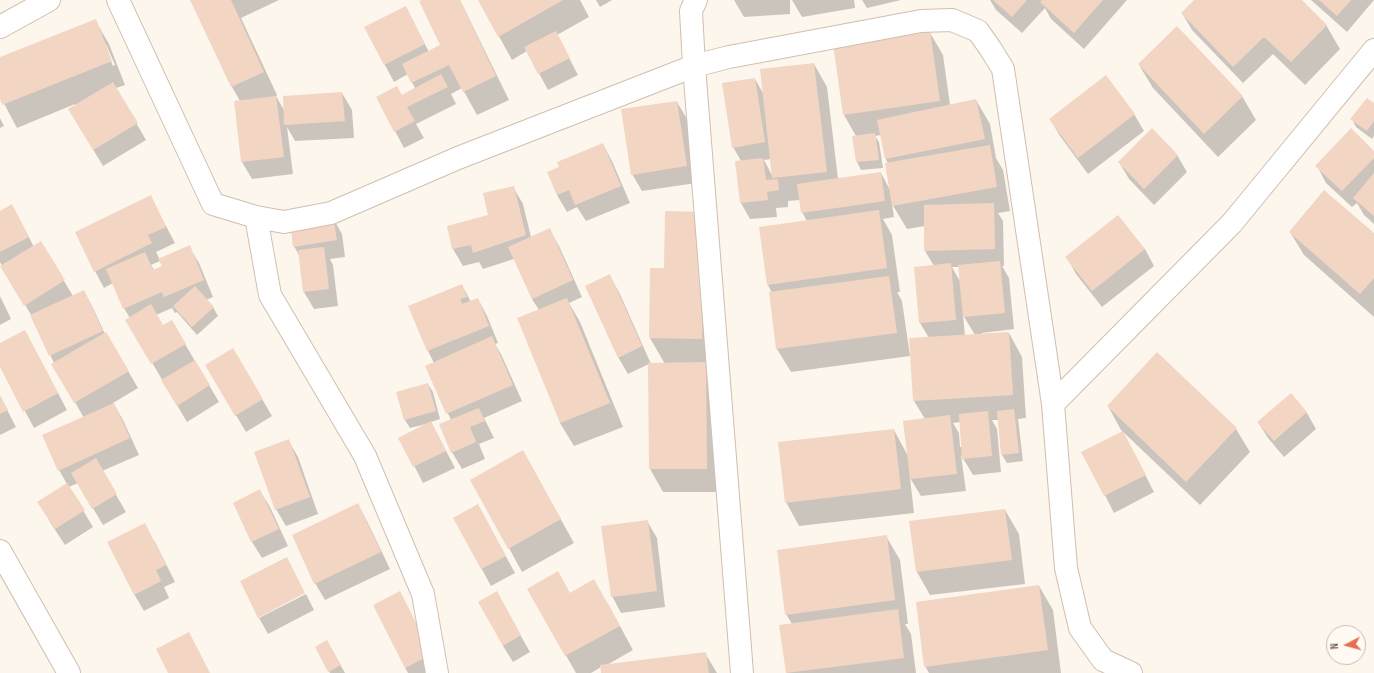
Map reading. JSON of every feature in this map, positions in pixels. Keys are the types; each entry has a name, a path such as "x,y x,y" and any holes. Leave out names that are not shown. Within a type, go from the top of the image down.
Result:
{"street":[{"path":"0,27 49,0"},
{"path":"118,0 213,204 284,222 331,213 458,158 694,66 729,57 921,22 952,20 978,32 1003,69 1053,404 1066,568 1080,628 1103,660 1131,673"},
{"path":"696,0 691,11 694,66 742,673"},
{"path":"1053,404 1232,223 1374,50"},
{"path":"256,216 270,295 365,456 423,594 437,673"},
{"path":"0,551 69,673"}],"building":[{"path":"190,0 231,0 264,72 231,87"},
{"path":"460,0 496,76 463,92 449,65 411,83 402,64 440,45 419,1"},
{"path":"478,0 563,0 498,37"},
{"path":"993,0 1027,0 1012,17"},
{"path":"1042,0 1103,0 1074,33 1040,2"},
{"path":"1194,0 1302,0 1327,25 1291,62 1264,37 1233,67 1181,13"},
{"path":"1319,0 1351,0 1337,16"},
{"path":"406,6 425,44 384,65 364,27"},
{"path":"96,19 112,61 2,105 0,99 0,57"},
{"path":"1177,26 1243,96 1204,134 1138,64"},
{"path":"930,30 940,101 843,115 833,44"},
{"path":"556,31 570,58 538,74 524,47"},
{"path":"814,63 827,172 772,178 760,69"},
{"path":"441,74 448,87 407,107 415,121 394,132 376,97 397,86 402,95"},
{"path":"1106,75 1135,114 1078,158 1049,119"},
{"path":"755,78 765,142 732,148 722,83"},
{"path":"113,82 138,123 93,150 68,109"},
{"path":"342,92 345,121 284,125 283,96"},
{"path":"276,96 284,157 241,162 234,101"},
{"path":"1367,98 1374,103 1374,121 1367,131 1350,119"},
{"path":"976,99 985,139 885,159 877,120"},
{"path":"677,101 687,166 631,175 621,109"},
{"path":"1152,128 1178,155 1144,189 1118,162"},
{"path":"1351,128 1374,151 1374,158 1342,191 1315,166"},
{"path":"875,133 879,160 856,162 852,136"},
{"path":"603,143 621,186 575,205 569,190 557,195 547,172 559,167 557,162"},
{"path":"990,145 997,187 892,206 885,163"},
{"path":"763,158 766,180 778,179 779,190 767,192 768,200 740,203 735,161"},
{"path":"881,172 885,201 801,213 797,184"},
{"path":"1374,173 1374,216 1353,198"},
{"path":"514,186 526,235 473,253 471,245 452,249 447,226 488,215 483,193"},
{"path":"1324,190 1374,233 1374,278 1360,294 1289,232"},
{"path":"151,195 166,227 148,235 152,243 94,272 75,232"},
{"path":"994,203 995,249 924,251 924,205"},
{"path":"12,204 29,237 0,252 0,211"},
{"path":"879,210 887,268 767,285 759,227"},
{"path":"665,211 705,212 702,339 649,338 650,268 664,268"},
{"path":"1118,215 1145,249 1092,291 1065,257"},
{"path":"333,216 337,240 293,247 290,222"},
{"path":"550,228 573,280 532,299 508,247"},
{"path":"41,241 65,280 24,306 0,266"},
{"path":"190,245 204,280 164,297 162,292 123,309 106,269 145,252 153,270 162,266 158,259"},
{"path":"324,247 329,289 303,292 298,250"},
{"path":"1000,261 1005,313 963,317 958,265"},
{"path":"951,263 956,320 919,323 914,267"},
{"path":"610,274 642,346 618,358 585,286"},
{"path":"889,276 897,333 776,349 769,292"},
{"path":"462,284 467,297 460,299 462,304 478,298 489,326 427,351 408,306"},
{"path":"195,286 214,307 192,327 173,306"},
{"path":"84,290 103,331 49,356 30,315"},
{"path":"567,298 610,403 560,423 517,318"},
{"path":"151,304 163,325 172,320 186,344 151,364 125,320"},
{"path":"25,330 58,393 23,412 0,367 0,343"},
{"path":"106,332 129,371 74,403 51,364"},
{"path":"1009,332 1013,395 913,401 909,338"},
{"path":"492,336 513,385 446,414 425,366"},
{"path":"233,348 263,399 235,416 205,365"},
{"path":"1157,352 1237,428 1186,482 1107,406"},
{"path":"195,360 210,385 177,406 161,380"},
{"path":"706,362 707,469 649,469 648,363"},
{"path":"428,383 436,411 404,420 396,392"},
{"path":"1291,393 1307,412 1274,441 1257,422"},
{"path":"0,395 8,410 0,414"},
{"path":"114,403 130,438 58,471 42,435"},
{"path":"479,408 485,421 470,427 476,442 451,453 439,424"},
{"path":"1014,409 1019,453 1001,455 997,411"},
{"path":"988,411 992,456 962,459 959,414"},
{"path":"950,415 957,474 910,479 903,421"},
{"path":"431,421 446,451 413,467 398,438"},
{"path":"894,429 901,489 785,503 778,442"},
{"path":"1123,431 1146,475 1104,496 1081,452"},
{"path":"289,439 310,497 275,510 254,452"},
{"path":"523,450 561,519 508,549 470,480"},
{"path":"96,458 117,494 92,509 71,473"},
{"path":"67,483 85,510 55,529 37,502"},
{"path":"260,489 279,529 251,542 233,503"},
{"path":"358,503 381,552 314,584 292,535"},
{"path":"478,504 506,556 481,569 453,518"},
{"path":"1005,509 1012,560 916,572 909,521"},
{"path":"648,520 657,591 611,597 601,526"},
{"path":"145,523 166,565 156,570 161,581 134,595 107,542"},
{"path":"887,535 895,600 785,615 777,550"},
{"path":"287,557 305,593 258,618 240,581"},
{"path":"558,571 570,593 594,579 620,626 565,656 527,589"},
{"path":"1039,585 1048,650 924,667 916,602"},
{"path":"400,591 432,654 405,668 373,605"},
{"path":"497,591 521,635 503,646 478,602"},
{"path":"898,609 904,658 786,673 779,625"},
{"path":"189,632 210,673 168,673 156,649"},
{"path":"327,640 341,665 328,672 315,647"},
{"path":"706,652 709,673 601,673 600,665"}]}
